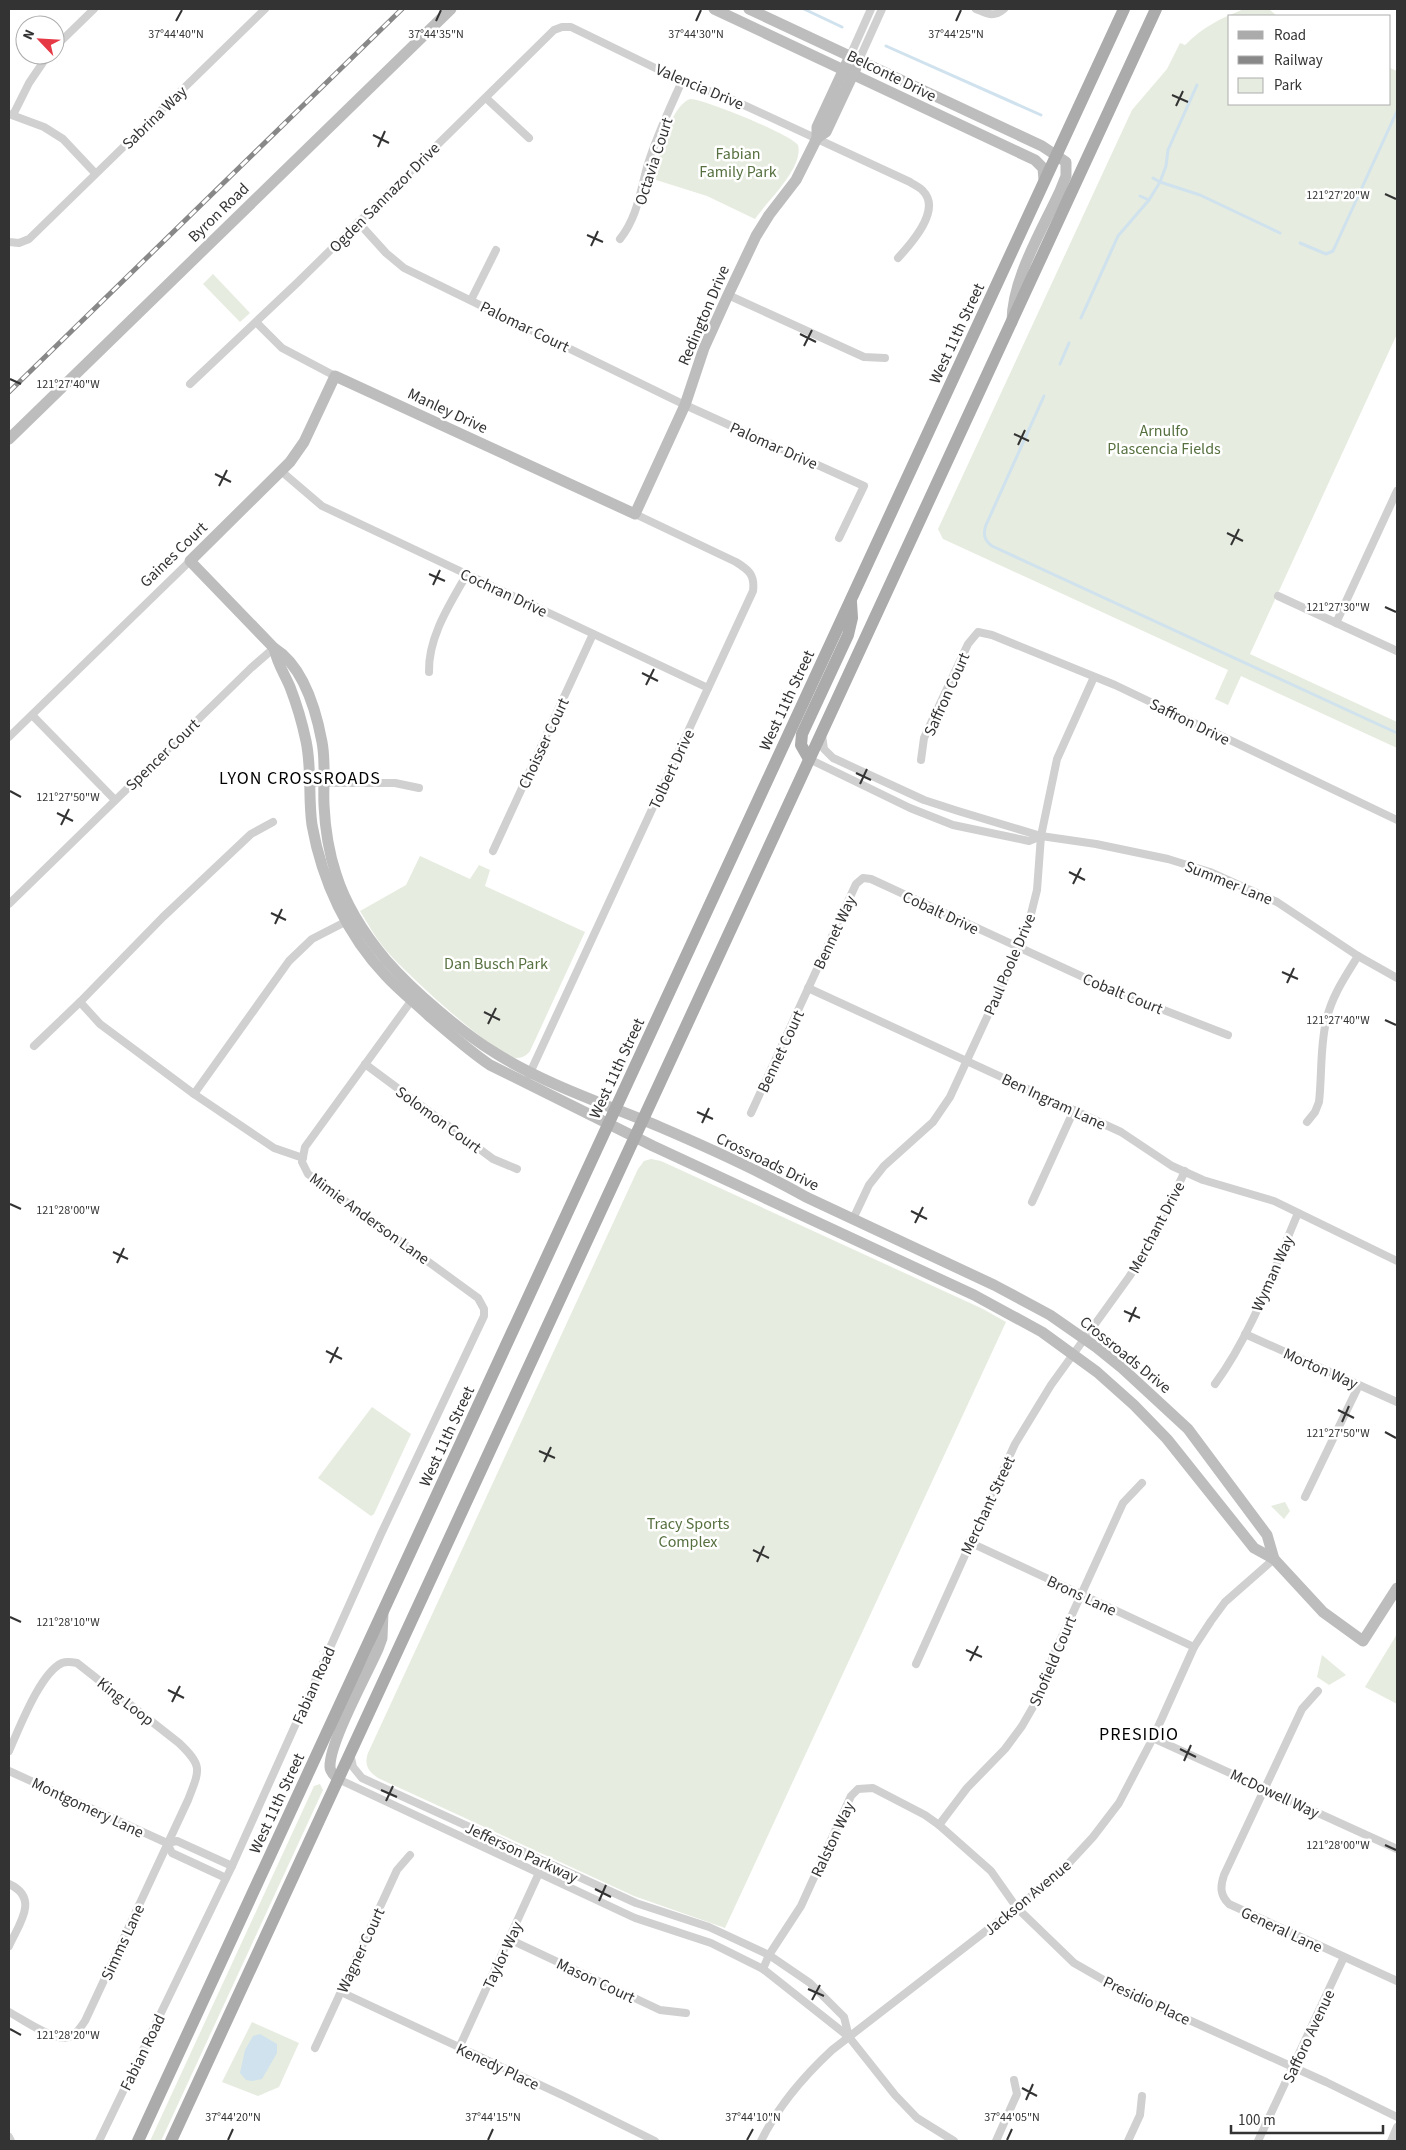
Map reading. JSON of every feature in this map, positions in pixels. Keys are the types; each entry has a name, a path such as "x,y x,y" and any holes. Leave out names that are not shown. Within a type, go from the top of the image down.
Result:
{"main road":[{"name":"West 11th Street","path":"138,2141 1124,9"},
{"path":"170,2141 1156,9"},
{"path":"809,759 801,745 802,734 848,635 852,618 850,600"}],"street":[{"path":"65,37 94,9"},
{"name":"Sabrina Way","path":"9,242 19,243 29,239 266,9"},
{"name":"Byron Road","path":"9,439 451,9"},
{"name":"Belconte Drive","path":"714,9 1036,160 1043,168 1044,180"},
{"name":"Belconte Drive","path":"749,9 1042,146 1056,155"},
{"name":"Redington Drive","path":"635,514 685,405 704,348 728,295 756,236 769,215 796,180 817,138 817,127 848,72 871,9"},
{"name":"Redington Drive","path":"854,58 882,9"},
{"path":"976,9 989,15 997,14 1004,9"},
{"name":"Ogden Sannazor Drive","path":"190,384 256,322 554,30 562,27 571,27 584,33"},
{"name":"Valencia Drive","path":"584,33 682,81 733,100 817,138 910,182 924,191 929,209 924,224 913,243 898,258"},
{"path":"41,65 11,114 44,127 62,140 95,173"},
{"name":"Octavia Court","path":"620,239 629,228 637,211 648,166 660,129 682,81"},
{"path":"486,98 529,138"},
{"path":"1012,322 1012,304 1016,286 1066,176 1066,162 1056,155"},
{"name":"Palomar Court","path":"358,222 386,253 404,268 685,405"},
{"path":"471,300 496,250"},
{"path":"728,295 864,357 885,358"},
{"name":"Manley Drive","path":"256,322 282,348 335,376 635,514"},
{"name":"Gaines Court","path":"9,737 290,462 304,442 335,376"},
{"name":"Palomar Drive","path":"685,405 864,486 839,538"},
{"name":"Cochran Drive","path":"281,471 322,506 708,688"},
{"path":"1336,622 1397,491"},
{"name":"Tolbert Drive","path":"526,1083 753,591 752,574 749,570 635,514"},
{"name":"Crossroads Drive","path":"190,561 274,648 286,655 302,681 322,742 324,806 328,835 336,874 351,919"},
{"path":"429,672 431,647 447,610 466,574"},
{"path":"1278,596 1397,651"},
{"name":"Saffron Drive","path":"978,632 992,635 1094,677 1397,820"},
{"name":"Saffron Court","path":"922,760 924,738 968,644 978,632"},
{"name":"Choisser Court","path":"493,851 594,634"},
{"name":"Crossroads Drive","path":"274,648 277,662 289,685 300,714 308,753 312,823 318,853 328,885 351,919 364,931 415,996 471,1052 490,1065 608,1124 981,1298 1025,1322 1073,1354 1134,1405 1167,1439 1254,1548 1274,1559 1323,1612 1363,1641 1397,1588"},
{"name":"Spencer Court","path":"9,904 250,668 274,648"},
{"name":"Paul Poole Drive","path":"853,1219 869,1185 884,1166 933,1122 950,1097 1018,948 1030,918 1037,890 1041,836 1057,758 1094,677"},
{"path":"32,715 115,800"},
{"name":"Summer Lane","path":"822,733 824,749 828,754 924,800 1041,836 1096,844 1168,859 1210,872 1277,902 1358,956 1397,978"},
{"name":"Summer Lane","path":"809,759 910,808 954,826 1029,841 1041,836"},
{"path":"310,783 395,783 419,788"},
{"path":"34,1046 163,917 251,834 274,822"},
{"name":"Cobalt Drive","path":"863,878 871,879 1018,948"},
{"name":"Bennet Way","path":"808,988 856,884 863,878"},
{"path":"194,1094 289,962 312,939 351,919"},
{"name":"Cobalt Court","path":"1018,948 1107,988 1208,1025 1228,1035"},
{"path":"1307,1122 1315,1112 1319,1102 1325,1024 1330,1007 1336,991 1358,956"},
{"name":"Ben Ingram Lane","path":"808,988 1121,1132 1172,1166 1203,1180 1274,1201 1397,1261"},
{"name":"Bennet Court","path":"751,1113 808,988"},
{"name":"Crossroads Drive","path":"415,996 498,1056 615,1110 642,1120 780,1182 806,1197 994,1285 1036,1307 1084,1339 1122,1368 1188,1429 1267,1535 1274,1559"},
{"name":"Mimie Anderson Lane","path":"415,996 305,1147 304,1167 308,1174 470,1291 478,1298 484,1309"},
{"path":"80,1002 100,1024 194,1094 274,1148 303,1158"},
{"name":"Solomon Court","path":"365,1064 493,1159 517,1169"},
{"path":"1032,1202 1074,1110"},
{"name":"Merchant Drive","path":"1073,1354 1129,1277 1151,1243 1185,1172"},
{"name":"Wyman Way","path":"1215,1384 1226,1369 1245,1334 1298,1212"},
{"name":"Fabian Road","path":"99,2141 232,1866 384,1527 481,1326 484,1309"},
{"name":"Morton Way","path":"1245,1334 1397,1402"},
{"name":"Merchant Street","path":"916,1664 969,1542 1015,1444 1051,1385 1073,1354"},
{"path":"1305,1497 1359,1385"},
{"name":"Shofield Court","path":"939,1825 967,1788 1005,1749 1022,1726 1037,1700 1054,1654 1124,1503 1142,1483"},
{"name":"Brons Lane","path":"969,1542 1194,1647"},
{"name":"Jackson Avenue","path":"761,2141 786,2099 832,2050 1017,1908 1056,1876 1093,1837 1119,1803 1153,1738 1194,1647 1225,1602 1274,1559"},
{"path":"338,1779 330,1770 336,1742 382,1638 383,1611"},
{"name":"King Loop","path":"9,1751 35,1695 50,1672 62,1663 70,1661 78,1663 194,1757 197,1765 197,1776 168,1843"},
{"path":"1265,1788 1302,1709 1318,1691"},
{"name":"McDowell Way","path":"1153,1738 1396,1846"},
{"name":"Jefferson Parkway","path":"350,1752 353,1767 362,1778 636,1903 709,1928 769,1955 810,1983 844,2017 848,2037"},
{"name":"Montgomery Lane","path":"9,1771 168,1843 177,1841 232,1866"},
{"name":"Jefferson Parkway","path":"338,1779 634,1918 711,1943 763,1968 848,2037 895,2095 917,2118 954,2141"},
{"name":"Ralston Way","path":"763,1968 769,1955 801,1906 851,1796 858,1789 873,1788 925,1815 939,1825"},
{"name":"General Lane","path":"1265,1788 1224,1874 1221,1885 1222,1897 1229,1904 1397,1982"},
{"name":"Presidio Place","path":"939,1825 991,1870 1017,1908 1074,1963 1116,1987 1293,2067 1397,2117"},
{"name":"Montgomery Lane","path":"168,1843 172,1852 226,1878"},
{"name":"Simms Lane","path":"9,2012 55,2036 70,2036 78,2032 85,2021 168,1843"},
{"name":"Wagner Court","path":"315,2048 397,1870 410,1855"},
{"name":"Taylor Way","path":"459,2048 544,1862"},
{"path":"9,1884 16,1887 24,1896 26,1902 24,1913 9,1946"},
{"name":"Mason Court","path":"508,1939 660,2010 686,2013"},
{"name":"Safforo Avenue","path":"1258,2141 1344,1957"},
{"name":"Kenedy Place","path":"341,1992 566,2097 655,2141"},
{"path":"996,2141 1018,2094 1014,2080"},
{"path":"1128,2141 1140,2115 1142,2096"},
{"path":"1391,2141 1397,2127"},
{"path":"9,2137 11,2141"}],"green space":[{"name":"Arnulfo Plascencia Fields","path":"1244,9 1269,9 1276,15 1230,15"},
{"name":"Arnulfo Plascencia Fields","path":"1228,16 1228,105 1391,105 1391,68 1397,71 1397,334 1250,654 1397,722 1397,748 1241,676 1228,705 1215,699 1228,670 943,539 938,529 1132,110 1167,69 1180,43 1185,45 1213,24"},
{"name":"Fabian Family Park","path":"690,99 746,118 780,133 798,145 796,164 783,184 755,219 707,196 653,179 661,147 671,122 676,112"},
{"path":"213,274 250,313 240,322 203,284"},
{"name":"Dan Busch Park","path":"420,856 470,879 479,865 490,870 485,886 585,932 530,1051 525,1056 517,1058 506,1054 470,1029 449,1011 385,949 360,911 406,885"},
{"name":"Tracy Sports Complex","path":"651,1159 661,1161 983,1309 1006,1322 725,1928 634,1896 378,1778 369,1770 367,1764 368,1753 638,1169 644,1161"},
{"path":"372,1407 411,1434 374,1514 371,1516 318,1478"},
{"path":"1285,1502 1290,1511 1284,1519 1271,1506"},
{"path":"1397,1634 1397,1704 1365,1687"},
{"path":"1322,1655 1346,1675 1329,1685 1317,1677"},
{"path":"320,1784 323,1790 161,2141 150,2141 314,1786"},
{"path":"252,2022 299,2043 279,2087 258,2096 222,2082"}],"water":[{"path":"260,2034 277,2044 277,2053 262,2079 246,2080 240,2073 245,2050 253,2036"}],"waterway":[{"path":"804,9 842,27"},
{"path":"886,46 1041,115"},
{"path":"1153,178 1160,182 1166,166 1168,150 1197,85"},
{"path":"1300,243 1326,254 1333,251 1397,111"},
{"path":"1140,196 1149,200 1160,182 1200,195 1280,233"},
{"path":"1081,318 1118,236 1149,200"},
{"path":"1060,364 1069,343"},
{"path":"1044,396 986,525 985,537 989,544 1397,733"}],"railway":[{"path":"9,392 402,9"}],"district":[{"name":"LYON CROSSROADS","path":"300,778"},
{"name":"PRESIDIO","path":"1139,1734"}]}
